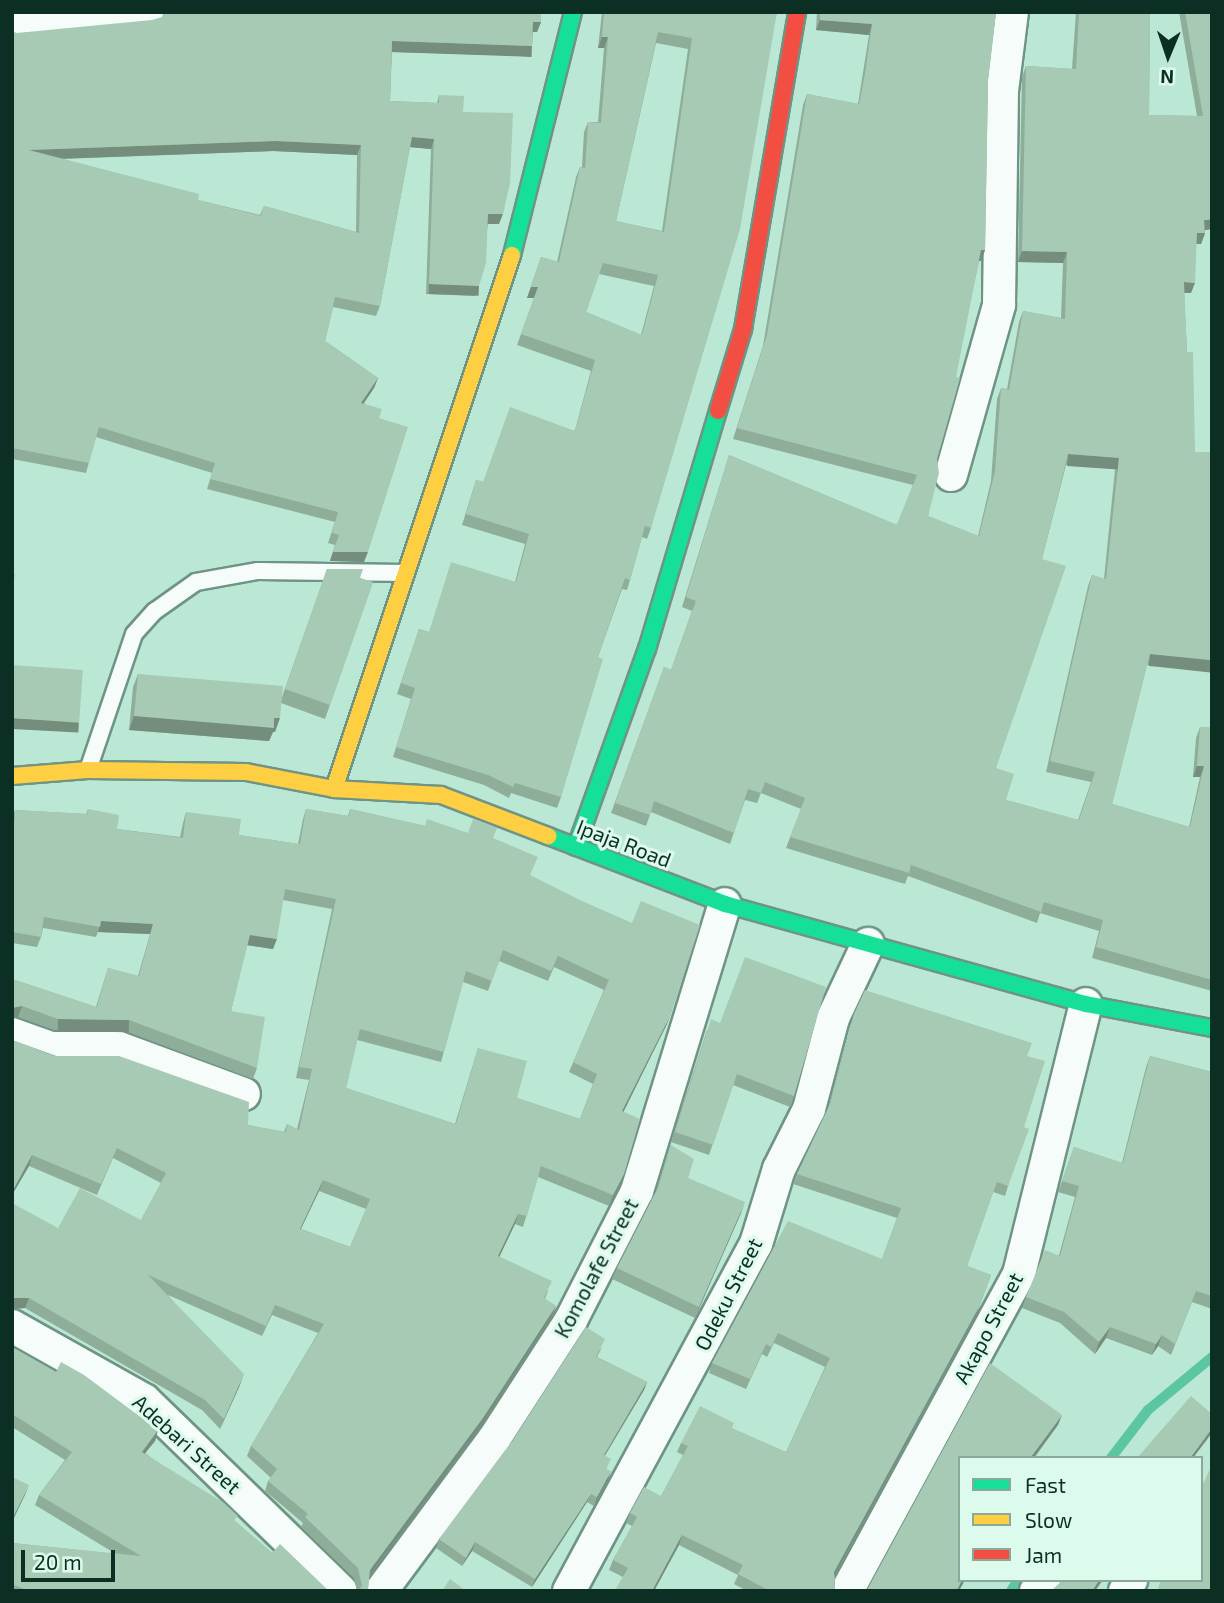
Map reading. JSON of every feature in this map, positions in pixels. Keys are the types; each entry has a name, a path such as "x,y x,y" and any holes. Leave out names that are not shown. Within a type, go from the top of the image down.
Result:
{"street":[{"path":"12,25 147,12"},
{"path":"334,789 522,224 573,12"},
{"path":"576,847 647,649 743,329 797,12"},
{"path":"951,475 999,305 1002,91 1012,12"},
{"name":"Ipaja Road","path":"12,776 88,770 246,772 334,789 441,795 725,904 1086,1004 1212,1028"},
{"name":"Komolafe Street","path":"381,1591 494,1439 550,1353 631,1203 725,904"},
{"name":"Odeku Street","path":"569,1591 756,1244 779,1169 809,1109 833,1018 868,944"},
{"name":"Akapo Street","path":"846,1591 1019,1273 1086,1004"},
{"path":"12,1034 51,1048 119,1048 244,1094"},
{"name":"Adebari Street","path":"12,1326 144,1400 341,1591"}],"lane":[{"path":"88,770 134,634 155,611 196,582 258,571 406,573"}],"building":[{"path":"164,12 541,12 541,22 533,22 532,46 392,41 390,101 439,103 439,95 464,96 463,112 513,113 510,183 503,214 488,214 486,263 479,286 429,284 434,139 412,137 380,306 335,297 325,341 378,378 361,403 382,409 379,418 408,427 368,552 333,552 339,535 332,533 338,512 210,479 215,463 99,427 89,463 12,448 12,32 162,17","holes":["276,141 361,145 359,233 264,206 261,216 198,200 199,194 29,150"]},
{"path":"604,12 777,12 740,229 651,528 645,526 630,580 625,578 598,657 603,659 561,797 515,783 513,787 488,775 396,747 415,688 401,683 419,629 429,632 451,562 516,582 529,534 466,514 476,480 483,482 510,407 575,431 595,360 521,334 538,287 531,287 541,257 559,262 580,167 585,168 588,122 601,123 608,37 602,37","holes":["658,32 692,38 664,232 616,221","603,263 658,275 642,335 586,312"]},
{"path":"820,12 996,12 988,80 985,250 981,250 956,377 960,378 937,459 939,473 928,516 979,536 995,471 1001,388 1009,390 1023,311 1065,319 1067,252 1022,251 1026,66 1076,69 1079,12 1150,12 1149,115 1203,116 1185,12 1212,12 1212,219 1204,220 1205,233 1197,233 1195,283 1184,282 1187,352 1193,352 1195,452 1212,452 1212,660 1150,654 1112,804 1190,827 1204,766 1197,766 1200,727 1212,728 1212,980 1096,947 1103,920 1044,902 1041,912 911,865 909,873 790,837 805,798 765,782 761,793 748,789 734,833 654,801 650,815 615,803 664,667 671,670 696,601 686,597 729,455 897,525 917,475 737,428 767,335 807,94 859,104 872,24 820,20","holes":["1068,454 1119,458 1106,579 1092,575 1050,761 1095,772 1079,820 1006,800 1014,774 996,768 1066,566 1042,559"]},
{"path":"327,569 363,569 360,578 373,582 330,705 285,689"},
{"path":"12,665 83,670 79,723 12,718"},
{"path":"138,674 283,686 280,718 274,718 274,728 134,716"},
{"path":"88,809 119,815 117,829 183,838 186,812 241,819 239,835 300,844 306,809 349,816 350,809 425,826 427,819 468,833 473,819 497,828 493,838 538,857 530,875 582,901 632,923 641,901 700,925 671,1014 622,1111 640,1119 624,1174 613,1195 541,1166 527,1216 518,1214 498,1256 552,1281 544,1298 556,1306 483,1418 370,1570 368,1589 371,1591 357,1591 362,1586 358,1568 305,1517 308,1514 268,1481 277,1469 251,1446 324,1324 275,1305 266,1326 148,1275 244,1374 224,1419 205,1400 29,1298 12,1298 12,1203 58,1228 80,1188 141,1220 166,1173 117,1148 101,1184 32,1155 12,1192 12,1040 54,1056 119,1056 249,1102 248,1125 286,1132 287,1124 299,1130 312,1069 299,1067 336,899 285,889 277,939 250,935 231,1011 265,1017 257,1068 129,1020 58,1019 22,1006 12,1008 12,979 97,1007 108,968 139,976 153,924 101,921 100,927 44,917 41,937 12,932 15,810 87,814","holes":["503,950 551,971 558,956 609,980 573,1062 597,1074 580,1119 517,1098 527,1061 478,1048 456,1124 346,1088 360,1029 444,1052 466,971 492,981","323,1180 370,1199 350,1247 300,1229"]},
{"path":"745,957 826,987 794,1096 737,1074 713,1145 675,1132 711,1019 720,1023"},
{"path":"865,990 1032,1043 1027,1056 1045,1061 1024,1127 1029,1129 1008,1186 997,1182 967,1266 991,1275 980,1305 834,1572 836,1591 770,1591 738,1574 743,1565 682,1535 652,1591 615,1591 628,1568 613,1560 637,1517 630,1513 644,1487 661,1496 688,1446 681,1443 700,1406 734,1423 732,1428 786,1452 830,1358 778,1333 771,1347 766,1344 750,1379 712,1363 788,1221 882,1259 901,1208 797,1174 830,1104 854,1014"},
{"path":"1150,1056 1212,1072 1212,1296 1196,1291 1175,1344 1162,1335 1156,1344 1110,1327 1099,1342 1064,1312 1026,1297 1045,1250 1060,1256 1079,1186 1062,1181 1074,1147 1123,1163"},
{"path":"671,1145 694,1159 688,1178 745,1202 699,1307 617,1268 658,1188"},
{"path":"586,1327 605,1339 596,1357 647,1382 604,1455 611,1459 606,1469 611,1471 597,1497 591,1494 535,1579 475,1542 466,1558 439,1539 513,1440"},
{"path":"12,1347 56,1372 61,1362 84,1375 158,1430 142,1452 224,1503 238,1516 234,1520 272,1553 280,1544 329,1591 29,1591 12,1584 12,1543 141,1556 39,1495 72,1452 12,1414"},
{"path":"990,1363 1062,1415 1031,1456 958,1456 958,1582 961,1582 956,1591 865,1591"},
{"path":"1191,1396 1212,1414 1212,1428 1191,1456 1139,1456"},
{"path":"1212,1465 1212,1591 1157,1591 1160,1582 1203,1582 1203,1484"},
{"path":"12,1477 29,1485 12,1519"},
{"path":"450,1579 466,1591 442,1591"},
{"path":"1061,1582 1098,1582 1092,1591 1051,1591"}],"waterway":[{"path":"1113,1456 1148,1410 1212,1357"},
{"path":"1011,1591 1017,1582"}],"traffic: fast":[{"path":"512,255 573,12"},
{"path":"576,847 647,649 718,411"},
{"path":"548,836 725,904 1086,1004 1212,1028"}],"traffic: slow":[{"path":"334,789 512,255"},
{"path":"12,776 88,770 246,772 334,789 441,795 548,836"}],"traffic: jam":[{"path":"718,411 743,329 797,12"}]}
